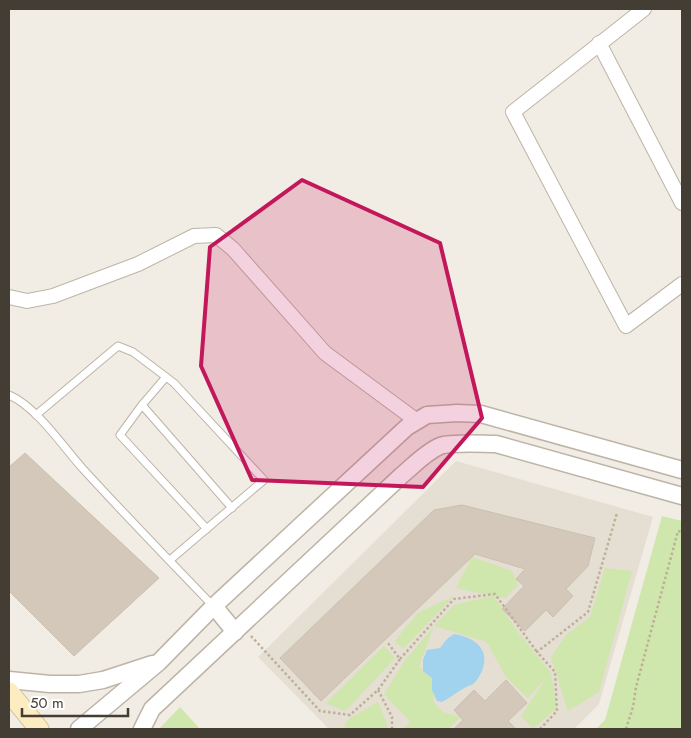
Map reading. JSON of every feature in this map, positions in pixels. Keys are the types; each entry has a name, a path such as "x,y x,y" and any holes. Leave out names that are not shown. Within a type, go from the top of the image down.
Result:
{"main road":[{"path":"9,692 39,729"}],"street":[{"path":"644,9 513,112 626,326 682,284"},
{"path":"599,43 682,203"},
{"path":"9,297 27,300 53,296 138,264 194,236 216,235 233,249 325,353 417,421"},
{"path":"79,729 159,662 214,606 407,427 426,415 481,414 680,467"},
{"path":"131,729 242,633 422,457 442,446 473,443 496,444 682,496"},
{"path":"214,606 242,633"},
{"path":"9,680 50,684 79,684 103,680 159,662"},
{"path":"142,729 152,709"}],"lane":[{"path":"36,416 118,346 133,352 174,383 264,480 170,560"},
{"path":"166,377 120,435 207,529"},
{"path":"9,396 21,400 84,470 214,606"},
{"path":"142,405 232,508"}],"path":[{"path":"538,652 588,612 617,513"},
{"path":"626,729 678,531 682,532"},
{"path":"242,633 320,711 350,715 378,690 400,659 454,599 495,594 555,672 557,711 540,729"},
{"path":"388,643 400,659"},
{"path":"378,690 392,717 392,729"}],"highlighted area":[{"path":"302,180 440,243 482,418 423,487 252,480 201,366 210,247"}],"shaded area":[{"path":"456,461 653,517 599,704 574,729 329,729 258,657"}],"green space":[{"path":"662,516 682,521 682,729 596,729 605,720"},
{"path":"472,557 512,571 518,585 505,598 494,596 517,631 551,673 557,708 533,729 521,716 547,677 528,698 506,677 487,642 434,626 454,605 492,596 456,588"},
{"path":"605,568 632,571 599,692 568,711 551,657 566,635 590,617"},
{"path":"454,596 404,648 394,642 418,613"},
{"path":"434,626 419,666 432,678 434,703 443,712 461,717 448,729 402,729 411,722 384,694 406,659"},
{"path":"384,646 395,658 345,711 326,703"},
{"path":"378,702 388,727 386,729 348,729 344,726 350,718"},
{"path":"180,707 200,729 159,729"}],"water":[{"path":"454,634 468,638 479,645 484,656 482,671 473,684 442,702 437,701 432,690 432,678 423,671 423,660 427,650 440,648"}],"building":[{"path":"25,453 159,578 74,656 9,591 9,467"},
{"path":"462,505 595,538 588,566 566,589 573,596 553,617 546,610 525,631 502,609 524,586 516,579 525,569 475,554 321,701 280,658 434,510"},
{"path":"506,680 527,703 508,721 516,729 454,729 463,720 454,710 474,690 485,701"}]}
